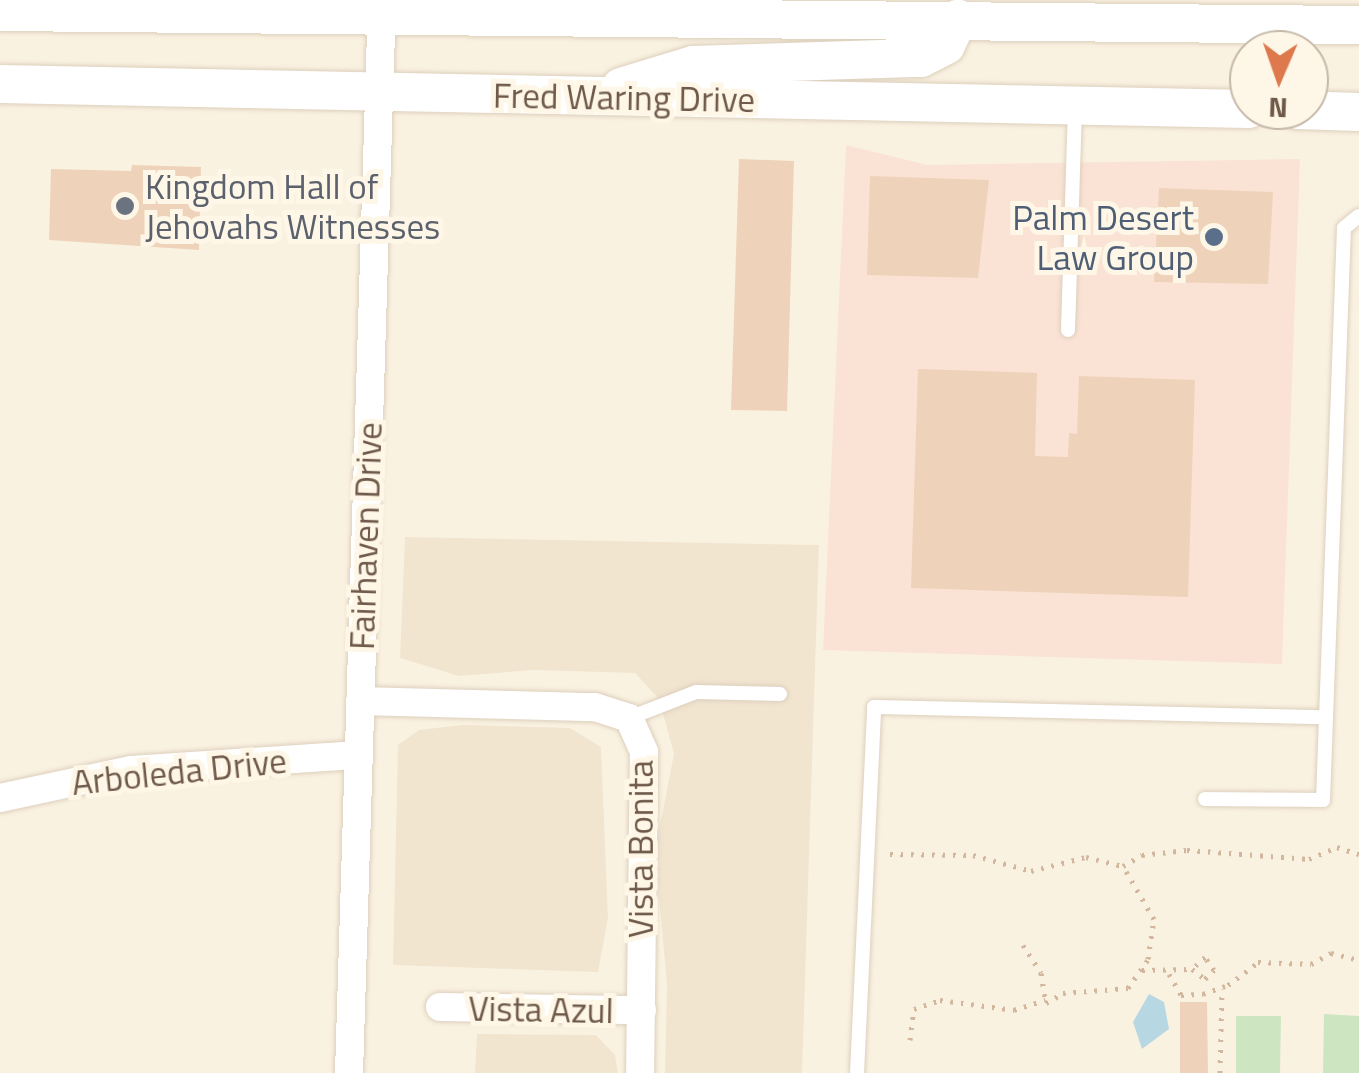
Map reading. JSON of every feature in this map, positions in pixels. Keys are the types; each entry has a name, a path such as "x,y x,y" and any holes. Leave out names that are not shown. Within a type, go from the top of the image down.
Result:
{"main road":[{"name":"Fred Waring Drive","path":"0,12 148,8 958,10 1359,25"},
{"path":"590,97 693,65 921,58 946,45 958,10"},
{"name":"Fred Waring Drive","path":"0,84 1229,109"},
{"path":"1329,111 1359,112"}],"street":[{"name":"Fairhaven Drive","path":"348,1073 382,10"},
{"name":"Vista Bonita","path":"360,701 594,707 629,718 644,752 640,1073"},
{"name":"Arboleda Drive","path":"0,798 131,770 359,755"},
{"name":"Vista Azul","path":"440,1007 642,1010"}],"lane":[{"path":"1068,330 1076,105"},
{"path":"1205,799 1324,800 1344,228 1359,216"},
{"path":"629,718 696,692 780,694"},
{"path":"857,1073 874,707 1326,717"}],"path":[{"path":"867,854 972,855 1032,870 1086,857 1123,866 1142,855 1187,850 1309,858 1337,847 1359,854"},
{"path":"910,1040 914,1009 940,1000 1014,1010 1101,988 1119,992 1142,970 1154,919 1123,866"},
{"path":"1023,946 1041,973 1046,1000"},
{"path":"1170,974 1182,995 1222,989 1258,962 1310,964 1331,952 1359,960"},
{"path":"1142,970 1170,974 1192,969 1205,957 1214,970 1205,979 1192,969"},
{"path":"1220,1073 1222,989"}],"shaded area":[{"path":"846,145 927,165 1300,159 1282,664 823,650"},
{"path":"405,537 819,545 802,1073 665,1073 667,985 655,851 674,754 659,699 635,673 534,670 459,676 400,658"},
{"path":"462,725 570,728 601,747 608,918 598,972 393,965 398,745 419,730"},
{"path":"477,1034 596,1035 615,1055 618,1073 475,1073"}],"green space":[{"path":"1324,1014 1359,1016 1359,1073 1323,1073"},
{"path":"1236,1016 1281,1016 1280,1073 1236,1073"}],"water":[{"path":"1149,994 1164,1002 1169,1029 1142,1049 1133,1022"}],"building":[{"path":"739,159 794,161 787,411 731,410"},
{"name":"Kingdom Hall of Jehovahs Witnesses","path":"132,165 201,167 199,250 49,240 51,169 131,171"},
{"path":"870,176 989,180 978,278 867,275"},
{"name":"Palm Desert Law Group","path":"1159,188 1273,192 1268,284 1154,282"},
{"path":"918,369 1037,373 1035,456 1068,457 1069,433 1077,434 1079,376 1195,380 1188,597 911,588"},
{"path":"1180,1002 1207,1002 1208,1073 1180,1073"}],"place":[{"name":"Kingdom Hall of Jehovahs Witnesses","path":"125,206"},
{"name":"Palm Desert Law Group","path":"1214,237"}]}
